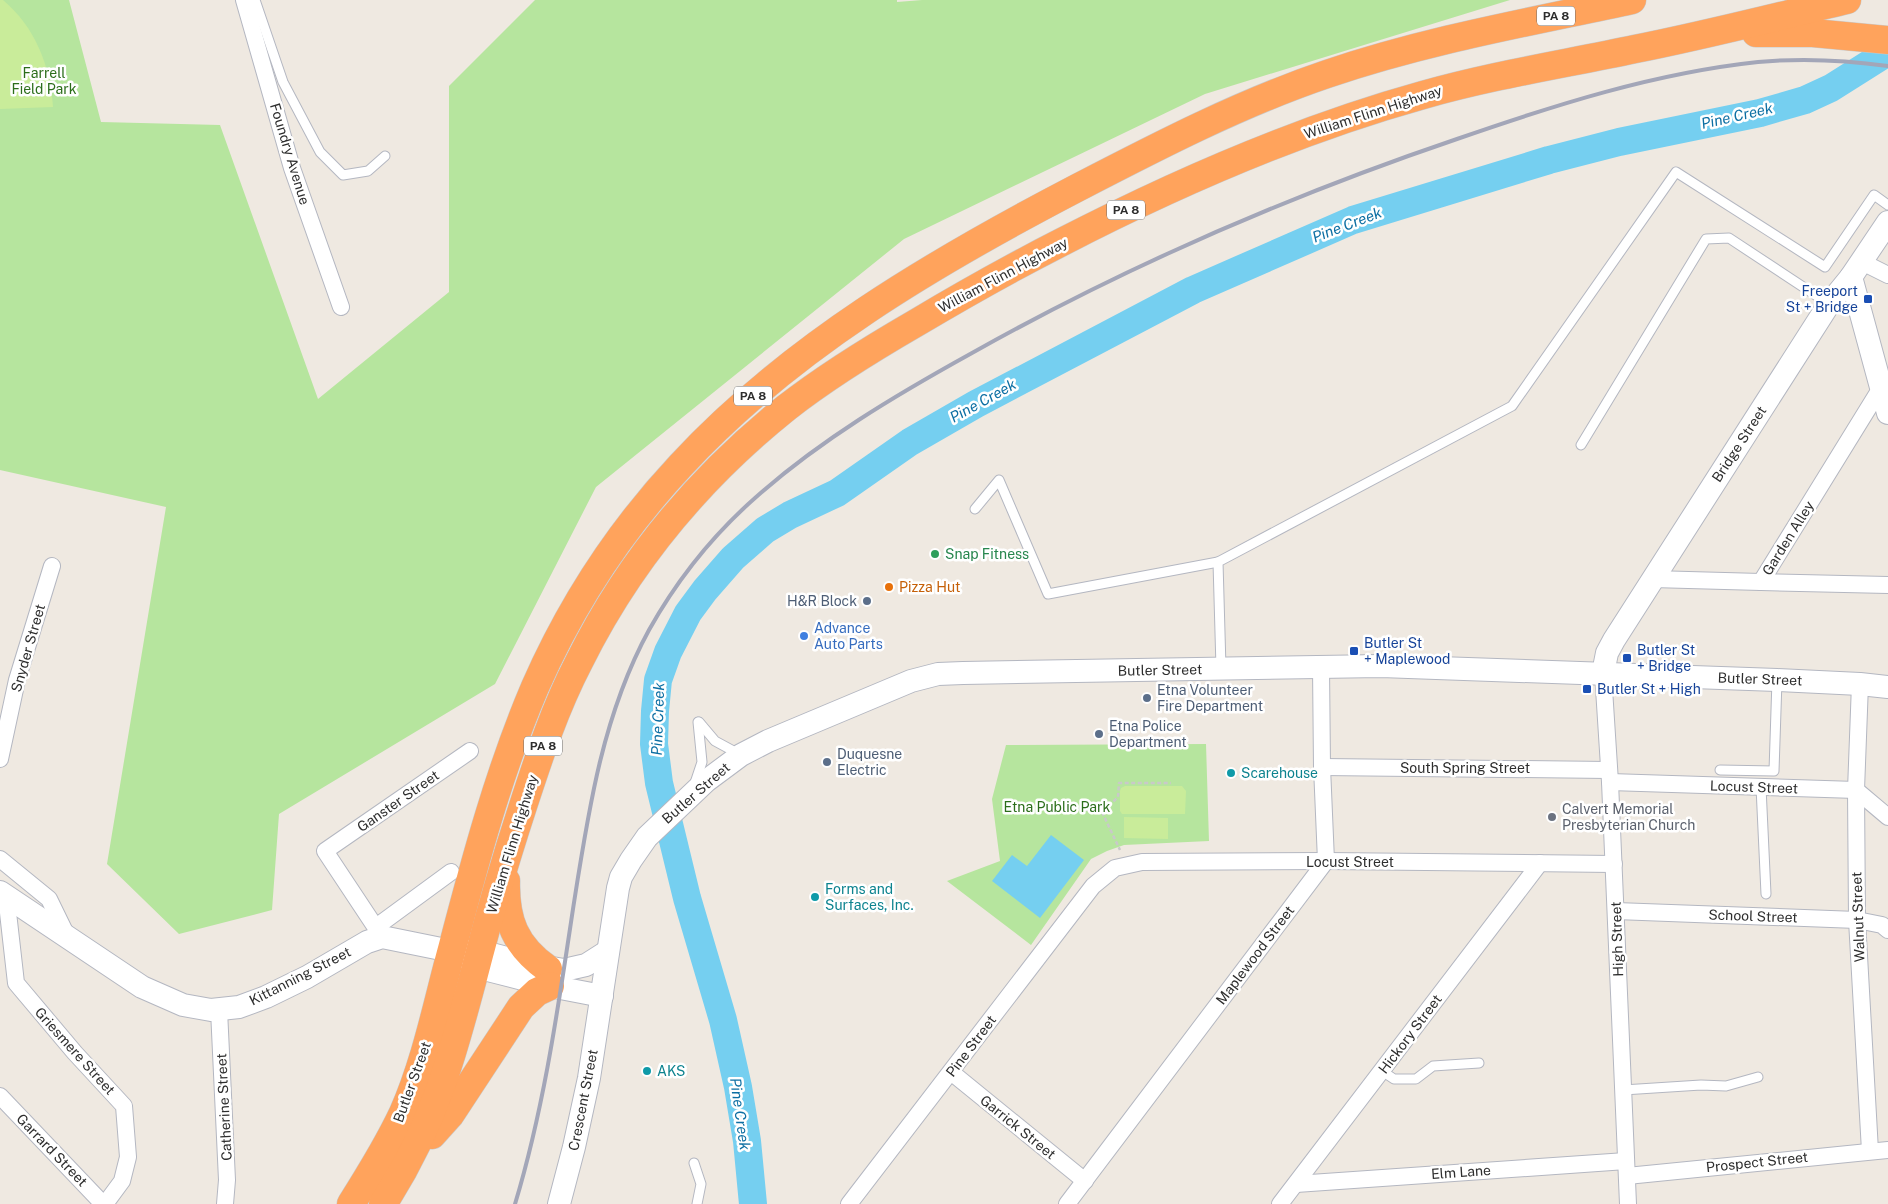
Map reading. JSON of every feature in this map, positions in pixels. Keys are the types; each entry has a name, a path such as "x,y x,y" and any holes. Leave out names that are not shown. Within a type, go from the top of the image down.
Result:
{"highway":[{"path":"1479,33 1594,0"},
{"name":"William Flinn Highway","path":"451,951 506,762 536,686 565,625 598,569 639,514 680,465 727,420 797,361 887,298 994,233 1132,160 1259,100 1324,75 1393,54 1479,33 1632,0"},
{"path":"1748,24 1777,12 1798,0"},
{"name":"William Flinn Highway","path":"478,959 508,852 541,750 569,682 596,630 632,571 683,507 744,444 790,405 833,374 896,334 1004,272 1153,197 1283,142 1357,115 1427,94 1698,37 1847,0"},
{"path":"1698,37 1764,33 1813,33 1888,40"},
{"path":"410,1161 450,1115 521,1007 549,978 526,952 516,937 511,924 506,887 508,852"},
{"name":"Butler Street","path":"351,1204 389,1140 412,1090 422,1062 451,951"},
{"name":"Butler Street","path":"383,1204 410,1161 442,1086 458,1036 478,959"}],"street":[{"name":"Foundry Avenue","path":"244,0 292,168 341,307"},
{"name":"Bridge Street","path":"1603,673 1605,657 1609,648 1829,304 1888,222"},
{"path":"1888,275 1856,269 1888,414"},
{"name":"Garden Alley","path":"1761,582 1882,386"},
{"name":"Snyder Street","path":"0,759 17,680 52,566"},
{"path":"1652,580 1761,582"},
{"name":"Garden Alley","path":"1761,582 1888,585"},
{"path":"1321,667 1322,767 1326,861"},
{"name":"Butler Street","path":"602,996 613,914 622,877 637,850 647,837 690,794 726,765 768,741 899,686 930,676 963,673 1432,667 1777,680 1888,687"},
{"name":"High Street","path":"1603,673 1610,776 1628,1204"},
{"name":"Walnut Street","path":"1860,684 1856,790 1857,920 1870,1151"},
{"name":"Ganster Street","path":"379,932 325,851 470,750"},
{"name":"South Spring Street","path":"1322,767 1610,776"},
{"name":"Locust Street","path":"1610,776 1761,787 1856,790"},
{"path":"1856,790 1888,818"},
{"path":"0,858 49,899 68,938"},
{"name":"Locust Street","path":"1093,886 1115,868 1142,862 1326,861 1614,864"},
{"name":"Maplewood Street","path":"1067,1204 1326,861"},
{"name":"Hickory Street","path":"1280,1204 1540,863"},
{"path":"379,932 451,872"},
{"name":"Pine Street","path":"848,1204 1093,886"},
{"name":"Kittanning Street","path":"3,894 126,978 152,993 183,1005 219,1010 239,1007 266,997 367,942 379,932"},
{"name":"Griesmere Street","path":"3,894 8,981 124,1106 128,1157 122,1181 104,1204"},
{"name":"School Street","path":"1616,911 1857,920 1882,925 1888,930"},
{"path":"379,932 549,978 602,996"},
{"path":"549,978 564,970 580,968 608,951"},
{"name":"Crescent Street","path":"559,1204 583,1108 602,996"},
{"name":"Catherine Street","path":"219,1010 227,1165 225,1204"},
{"name":"Garrick Street","path":"951,1072 1085,1181"},
{"name":"Garrard Street","path":"0,1096 104,1204"},
{"name":"Prospect Street","path":"1626,1168 1888,1150"},
{"name":"Elm Lane","path":"1296,1184 1626,1168"}],"lane":[{"path":"255,0 283,82 320,152 343,175 368,171 385,156"},
{"path":"975,509 999,480 1048,594 1218,562 1512,406 1676,172 1825,267 1874,195 1888,204"},
{"path":"1581,445 1706,239 1728,238 1829,304"},
{"path":"1218,562 1221,669"},
{"path":"1720,770 1774,771 1777,680"},
{"path":"690,794 702,762 698,722 715,741 741,755"},
{"path":"1761,787 1766,894"},
{"path":"1382,1071 1394,1080 1416,1079 1433,1066 1479,1063"},
{"path":"1623,1090 1684,1086 1726,1086 1758,1077"},
{"path":"694,1162 701,1184 697,1204"}],"path":[{"path":"1102,812 1118,797 1119,784 1170,783"},
{"path":"1066,807 1102,812"},
{"path":"1102,812 1126,866"}],"green space":[{"name":"Farrell Field Park","path":"0,0 69,0 101,122 220,125 318,399 449,292 449,86 535,0 897,0 897,2 922,0 1510,0 1205,94 904,239 596,487 495,684 279,814 272,910 179,934 107,864 166,507 0,470"},
{"name":"Farrell Field Park","path":"0,0 3,0 24,22 39,48 48,76 53,107 0,109"},
{"name":"Etna Public Park","path":"1206,744 1209,841 1124,845 1091,859 1031,945 947,881 1000,861 992,799 1006,745"},
{"path":"1125,786 1182,786 1186,791 1185,814 1122,814 1120,811 1120,791"},
{"path":"1124,817 1168,818 1168,839 1124,838"}],"water":[{"path":"1051,835 1084,860 1040,918 992,881 1012,855 1027,866"}],"waterway":[{"name":"Pine Creek","path":"753,1204 747,1141 738,1087 723,1020 687,898 659,783 654,744 658,680 668,652 688,613 733,558 765,530 790,515 837,493 910,442 976,404 1193,290 1353,220 1549,160 1619,142 1760,113 1805,100 1831,88 1888,52"}],"railway":[{"path":"515,1204 534,1131 549,1058 591,801 608,731 619,696 649,630 671,593 725,527 780,477 832,438 887,402 1030,321 1149,262 1210,235 1332,184 1394,161 1494,126 1568,103 1643,82 1681,74 1758,62 1790,60 1856,62 1888,66"}],"place":[{"name":"Freeport St + Bridge","path":"1868,299"},
{"name":"Snap Fitness","path":"935,554"},
{"name":"Pizza Hut","path":"889,587"},
{"name":"H&R Block","path":"867,601"},
{"name":"Advance Auto Parts","path":"804,636"},
{"name":"Butler St + Maplewood","path":"1354,651"},
{"name":"Butler St + Bridge","path":"1627,658"},
{"name":"Butler St + High","path":"1587,689"},
{"name":"Etna Volunteer Fire Department","path":"1147,698"},
{"name":"Etna Police Department","path":"1099,734"},
{"name":"Duquesne Electric","path":"827,762"},
{"name":"Scarehouse","path":"1231,773"},
{"name":"Calvert Memorial Presbyterian Church","path":"1552,817"},
{"name":"Forms and Surfaces, Inc.","path":"815,897"},
{"name":"AKS","path":"647,1071"}]}
